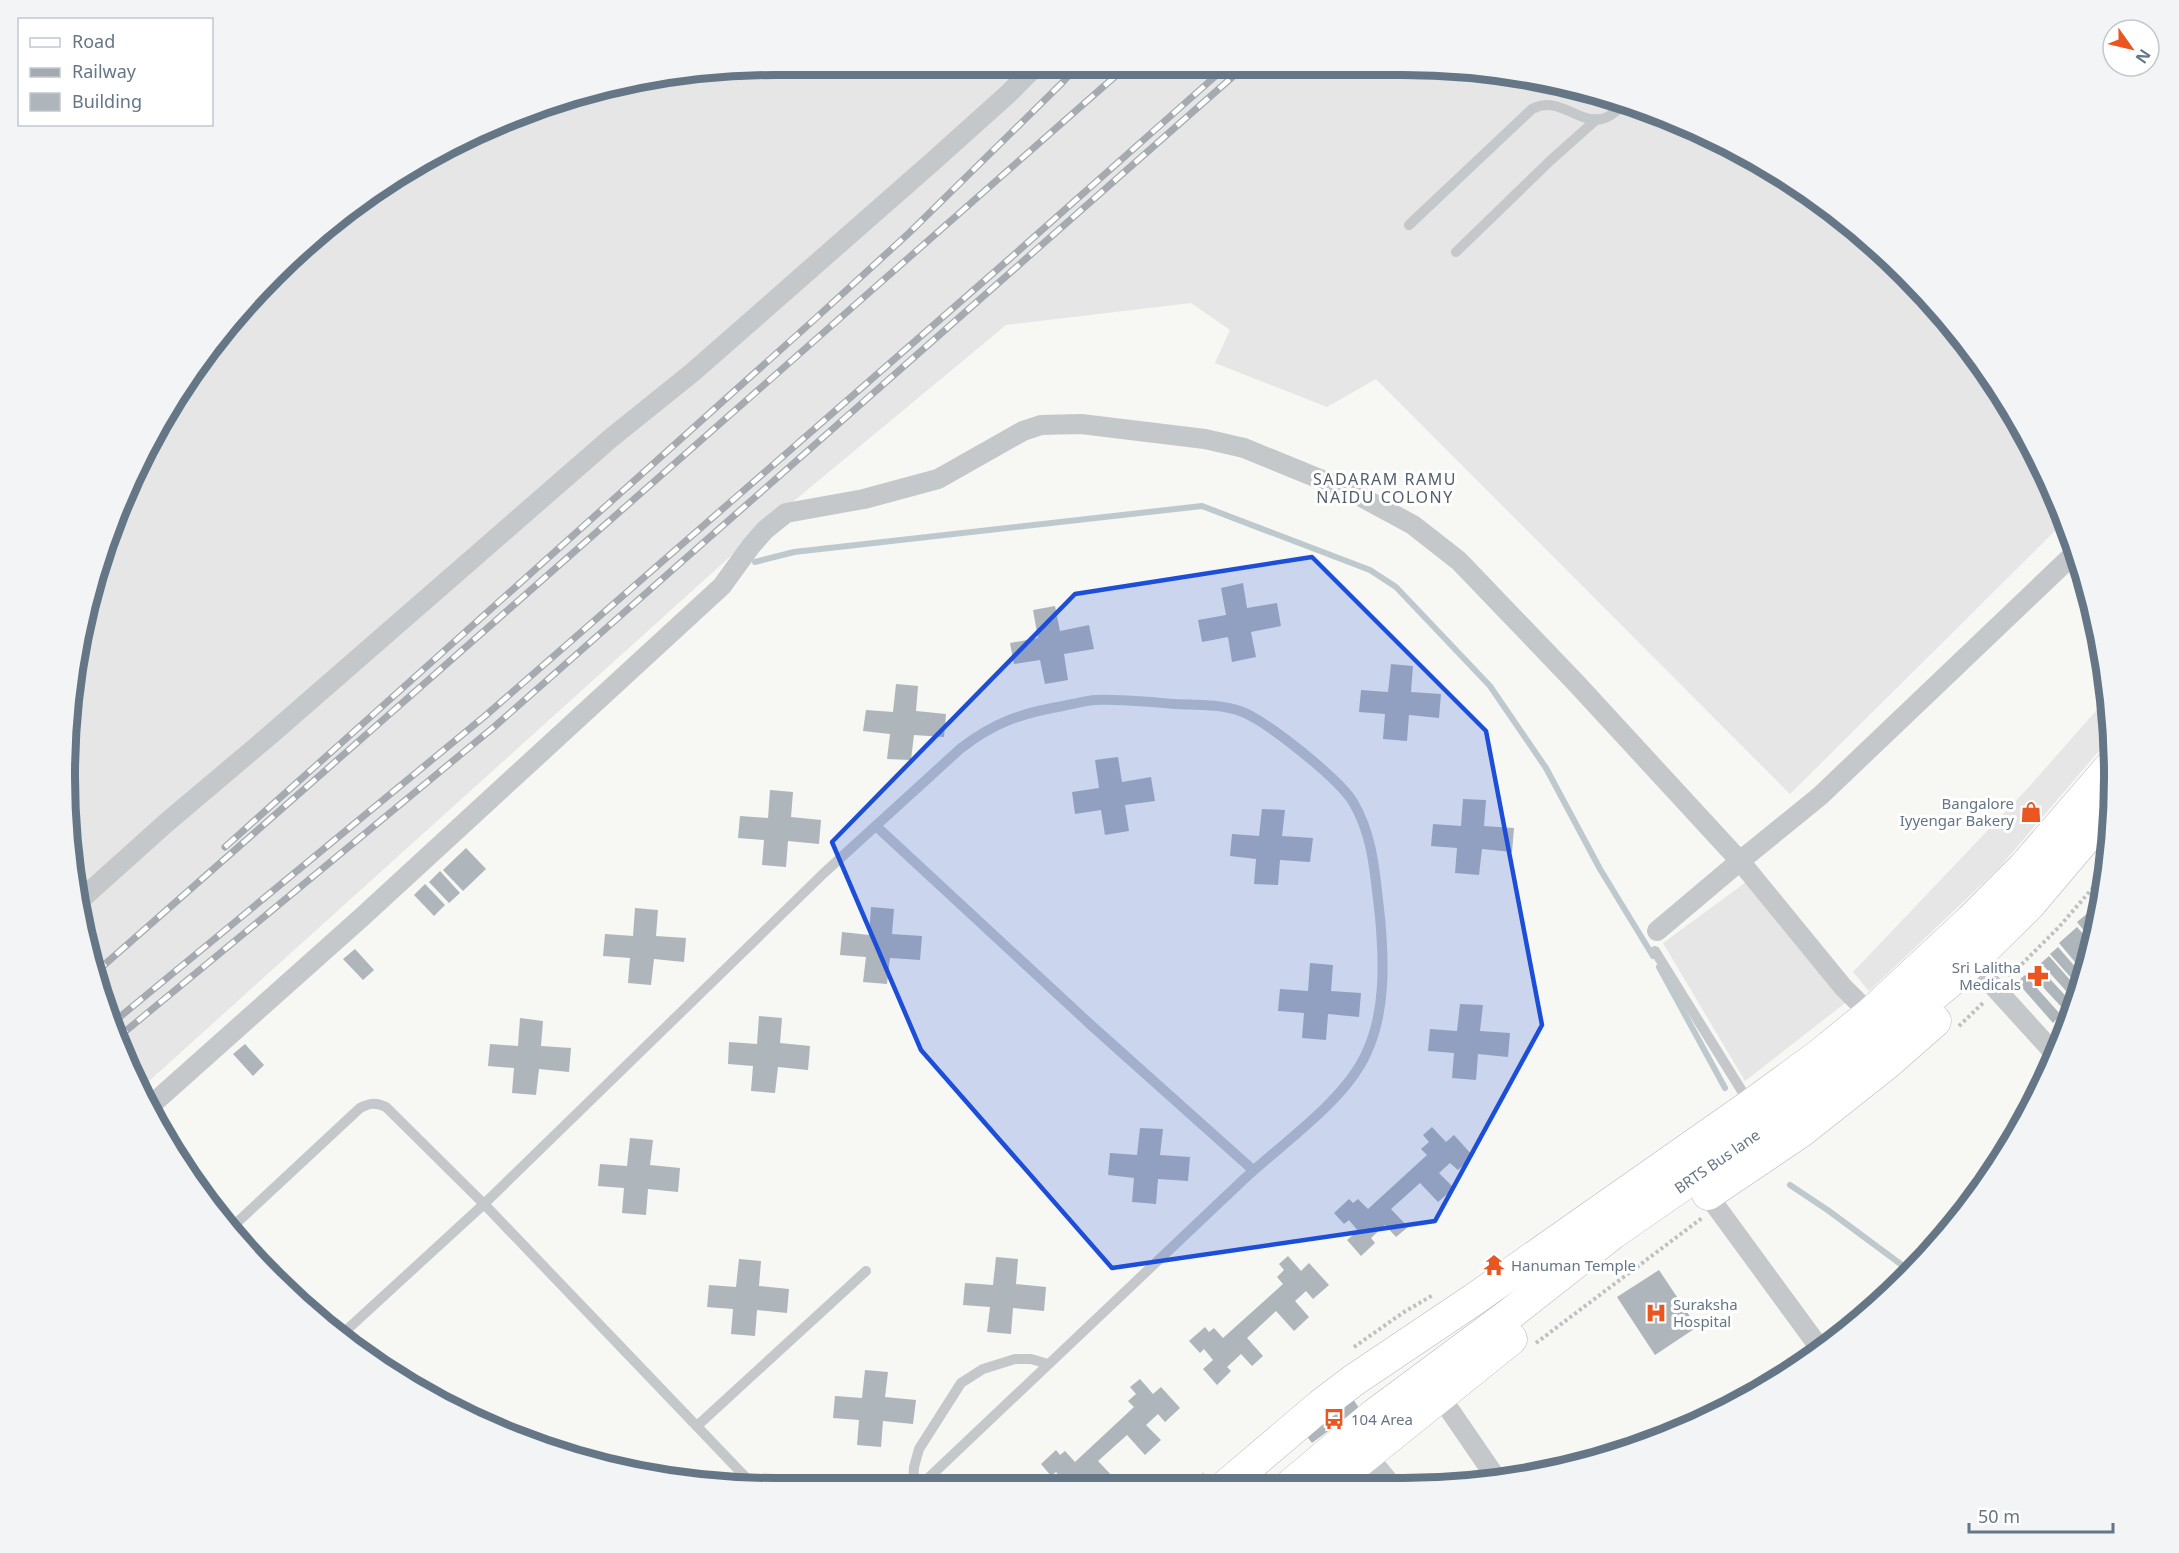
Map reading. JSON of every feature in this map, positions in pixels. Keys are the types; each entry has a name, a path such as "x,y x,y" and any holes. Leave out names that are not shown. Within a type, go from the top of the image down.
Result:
{"main road":[{"path":"1220,1476 1817,1057 1870,1014 1971,920 2103,790"},
{"name":"BRTS Bus lane","path":"1299,1478 1374,1415 1510,1314 1613,1233 1764,1129 1856,1061 1961,972 2029,905 2103,793"},
{"path":"1338,1478 1568,1292 1647,1234 1800,1132 1886,1064 1985,977 2027,935 2099,851"}],"street":[{"path":"85,895 165,823 269,736 611,438 702,364 930,164 1026,75"},
{"path":"155,1101 362,917 722,586 765,530 786,513 864,499 938,479 1023,431 1041,425 1081,424 1205,439 1244,448 1354,493 1413,525 1459,561 1576,683 1740,861 1843,987 1870,1014"},
{"path":"1657,931 1820,796 2069,558"},
{"path":"1985,977 2050,1048"},
{"path":"1707,1194 1816,1343"},
{"path":"1440,1396 1492,1472"},
{"path":"1367,1455 1386,1478"}],"lane":[{"path":"1409,225 1532,109 1542,104 1552,104 1591,119 1609,116 1618,109"},
{"path":"1456,252 1597,119"},
{"path":"346,1331 484,1204 728,965 876,826 960,749 981,733 1006,720 1037,711 1095,700 1213,706 1241,711 1261,722 1338,782 1353,803 1373,851 1384,960 1378,1018 1368,1049 1353,1076 1309,1120 1253,1170 928,1478"},
{"path":"876,826 1092,1026 1253,1170"},
{"path":"1655,951 1751,1105"},
{"path":"236,1223 360,1108 378,1103 386,1107 484,1204 745,1477"},
{"path":"697,1426 866,1271"},
{"path":"913,1478 919,1449 962,1383 983,1369 1015,1359 1031,1359 1048,1364"}],"path":[{"path":"1346,1353 1433,1294"}],"highlighted area":[{"path":"1312,557 1486,731 1542,1025 1435,1221 1112,1268 921,1050 832,842 1075,594"}],"shaded area":[{"path":"776,75 1403,75 1494,81 1539,88 1584,99 1671,128 1713,147 1792,193 1865,249 1899,280 1930,314 1986,387 2032,466 2058,528 1790,794 1376,379 1327,407 1215,363 1230,330 1191,303 1006,325 765,525 146,1084 112,1002 88,913 81,868 75,776 81,685 88,640 112,551 147,466 193,387 220,349 280,280 349,220 387,193 466,147 551,112 595,99 640,88 685,81"},
{"path":"2100,706 2103,747 1999,868 1869,991 1853,972 2029,787"},
{"path":"1749,880 1849,1000 1745,1081 1663,943"}],"building":[{"path":"1243,583 1247,608 1277,603 1281,626 1251,632 1256,657 1232,662 1228,637 1202,642 1198,620 1226,615 1221,588"},
{"path":"1055,606 1060,631 1089,625 1094,649 1064,654 1068,680 1045,684 1040,660 1014,664 1010,643 1038,638 1033,610"},
{"path":"1391,664 1413,666 1411,692 1441,694 1439,718 1409,715 1407,741 1383,739 1385,714 1359,712 1361,690 1388,692"},
{"path":"896,684 918,686 916,711 946,714 944,737 914,735 911,760 887,759 890,734 863,731 866,710 893,712"},
{"path":"1118,757 1122,782 1151,777 1155,801 1125,805 1129,831 1105,835 1101,810 1075,814 1072,792 1099,788 1095,760"},
{"path":"770,790 793,792 791,817 821,820 819,844 788,841 786,867 762,865 764,840 738,838 740,816 768,818"},
{"path":"1463,799 1486,800 1484,826 1514,828 1512,852 1482,849 1479,875 1455,873 1457,848 1431,846 1433,824 1461,826"},
{"path":"1262,809 1285,810 1282,836 1313,838 1310,862 1280,860 1278,885 1254,884 1256,859 1230,856 1232,834 1259,836"},
{"path":"466,848 486,869 463,891 443,870"},
{"path":"440,871 460,893 449,903 429,882"},
{"path":"425,884 445,905 434,916 414,895"},
{"path":"871,907 894,909 892,934 922,936 920,960 890,958 887,984 863,982 866,957 840,955 842,932 869,935"},
{"path":"635,908 658,910 656,936 686,938 684,962 654,959 651,985 628,983 630,958 603,956 605,934 633,936"},
{"path":"2091,910 2086,933 2077,922"},
{"path":"2077,927 2085,936 2078,965 2059,943"},
{"path":"2058,947 2077,969 2073,980 2050,954"},
{"path":"355,949 374,970 363,980 343,959"},
{"path":"2049,956 2073,983 2069,995 2041,963"},
{"path":"1310,963 1333,965 1331,991 1361,993 1359,1017 1328,1014 1326,1040 1302,1038 1304,1013 1278,1011 1280,989 1308,991"},
{"path":"2038,966 2068,999 2064,1010 2030,973"},
{"path":"2025,975 2061,1015 2053,1023 2017,982"},
{"path":"1460,1004 1483,1005 1480,1031 1510,1033 1508,1057 1478,1054 1476,1080 1452,1078 1454,1053 1428,1051 1430,1029 1457,1031"},
{"path":"759,1016 782,1018 780,1043 810,1046 808,1070 778,1067 775,1093 751,1091 753,1066 728,1064 729,1042 757,1044"},
{"path":"520,1018 543,1021 541,1046 571,1048 569,1072 539,1069 536,1095 512,1093 514,1068 488,1066 490,1044 518,1046"},
{"path":"245,1044 264,1065 253,1076 233,1054"},
{"path":"1432,1127 1446,1142 1454,1135 1473,1156 1458,1170 1450,1163 1439,1173 1454,1188 1438,1202 1420,1183 1391,1209 1408,1227 1396,1237 1385,1225 1371,1238 1375,1243 1361,1256 1347,1240 1358,1231 1349,1220 1344,1224 1334,1213 1349,1199 1353,1203 1358,1199 1368,1209 1427,1155 1421,1149 1429,1142 1423,1135"},
{"path":"1140,1128 1163,1129 1160,1155 1190,1157 1188,1181 1158,1179 1156,1204 1132,1202 1134,1178 1108,1175 1110,1153 1137,1155"},
{"path":"630,1138 653,1140 650,1165 680,1168 678,1192 648,1189 646,1215 622,1213 624,1188 598,1186 600,1164 627,1166"},
{"path":"1288,1256 1301,1271 1309,1263 1329,1285 1313,1299 1306,1291 1295,1301 1309,1317 1294,1331 1276,1311 1247,1338 1263,1356 1252,1366 1241,1354 1227,1367 1231,1371 1217,1385 1203,1369 1213,1360 1204,1349 1200,1353 1189,1341 1205,1327 1209,1332 1214,1328 1223,1338 1283,1284 1277,1277 1284,1270 1279,1264"},
{"path":"996,1257 1018,1259 1016,1284 1046,1287 1044,1311 1013,1308 1011,1334 987,1332 990,1307 963,1305 965,1283 993,1285"},
{"path":"739,1259 761,1261 759,1286 789,1289 787,1313 757,1310 755,1336 731,1334 733,1309 707,1307 709,1285 736,1287"},
{"path":"1659,1270 1697,1327 1655,1355 1617,1297"},
{"path":"865,1370 888,1372 885,1397 916,1400 913,1424 883,1421 881,1447 857,1445 859,1420 833,1418 835,1396 862,1398"},
{"path":"1140,1379 1153,1394 1161,1387 1180,1408 1165,1422 1158,1414 1146,1425 1161,1440 1145,1455 1127,1435 1098,1461 1114,1478 1061,1478 1056,1472 1051,1476 1041,1464 1056,1450 1060,1455 1065,1451 1075,1462 1134,1407 1128,1401 1136,1394 1130,1387"},
{"path":"1353,1399 1359,1408 1312,1443 1305,1434"}],"waterway":[{"path":"755,562 794,552 1202,506 1370,570 1396,587 1490,686 1546,768 1600,869 1653,956"},
{"path":"1659,967 1725,1088"},
{"path":"1790,1185 1905,1267"}],"railway":[{"path":"225,847 909,233 1069,75"},
{"path":"102,967 1117,75"},
{"path":"118,1018 485,716 1217,75"},
{"path":"123,1033 494,727 1235,75"}],"place":[{"name":"Bangalore Iyyengar Bakery","path":"2031,812"},
{"name":"Sri Lalitha Medicals","path":"2038,976"},
{"name":"Hanuman Temple","path":"1494,1265"},
{"name":"Suraksha Hospital","path":"1656,1313"},
{"name":"104 Area","path":"1334,1419"}],"district":[{"name":"SADARAM RAMU NAIDU COLONY","path":"1385,488"}]}
